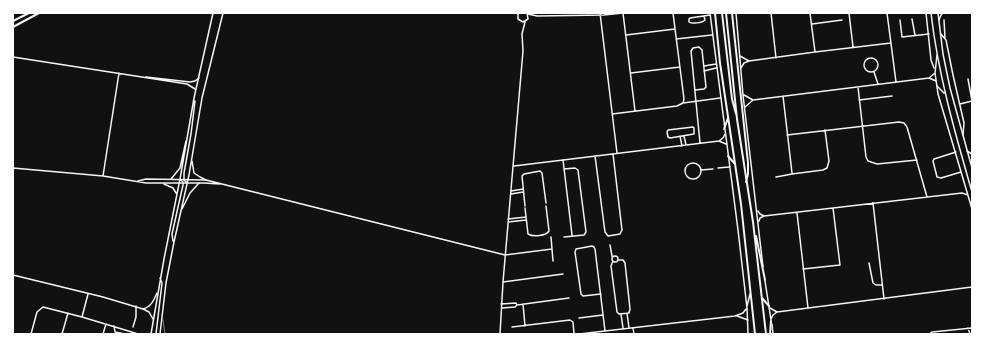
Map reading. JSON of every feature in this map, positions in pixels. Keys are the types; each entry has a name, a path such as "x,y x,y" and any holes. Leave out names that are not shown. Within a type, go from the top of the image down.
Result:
{"main road":[{"path":"13,21 29,13"},
{"path":"13,27 39,13"},
{"path":"716,13 718,47 736,166 754,334"},
{"path":"722,13 732,99 737,119"},
{"path":"726,13 737,119 746,182 765,280"},
{"path":"732,13 748,163 746,182"},
{"path":"724,129 728,115"},
{"path":"728,156 736,166"},
{"path":"753,222 766,334"},
{"path":"762,298 769,306"},
{"path":"770,334 771,321"}],"street":[{"path":"151,334 157,293 180,183 194,98 213,13"},
{"path":"160,334 174,242 188,179 202,98 223,13"},
{"path":"528,19 528,14 537,16 623,13 635,111"},
{"path":"673,13 684,99 683,103"},
{"path":"736,13 743,95 765,280 773,334"},
{"path":"771,13 776,58"},
{"path":"810,13 815,52"},
{"path":"849,13 853,47"},
{"path":"887,13 896,82"},
{"path":"926,13 932,65 935,69"},
{"path":"931,13 937,55 945,94 972,192"},
{"path":"938,13 949,81 972,168"},
{"path":"939,20 941,15 944,13"},
{"path":"500,334 501,304 523,51 522,30 516,14"},
{"path":"600,14 617,153"},
{"path":"704,16 703,22 691,23 688,19 710,14 747,308 748,334"},
{"path":"522,30 528,19 537,16"},
{"path":"912,19 915,36"},
{"path":"812,24 842,20"},
{"path":"900,20 902,37 929,34"},
{"path":"944,20 945,38 965,125 963,135"},
{"path":"520,22 525,22"},
{"path":"626,35 675,29"},
{"path":"941,34 945,38"},
{"path":"676,38 712,35"},
{"path":"741,68 744,63 749,61 891,42"},
{"path":"695,90 706,88 701,48 699,47 692,48 691,51 700,143"},
{"path":"937,55 935,73 938,94 972,209"},
{"path":"740,56 749,61"},
{"path":"13,57 146,77 190,85 196,90"},
{"path":"873,58 877,62 878,67 874,72 869,72 864,69 864,63 867,59 873,58"},
{"path":"704,66 716,63"},
{"path":"631,73 680,67"},
{"path":"704,70 717,68"},
{"path":"874,72 878,84"},
{"path":"103,176 119,73"},
{"path":"929,78 935,73"},
{"path":"146,77 190,82 199,78"},
{"path":"745,107 753,100 929,78 936,81"},
{"path":"960,104 972,101 968,79"},
{"path":"937,86 945,94"},
{"path":"858,87 866,157 868,161 877,164 917,160"},
{"path":"743,95 753,100"},
{"path":"783,96 792,174"},
{"path":"859,100 892,96"},
{"path":"187,183 184,179 184,173 195,112 194,98"},
{"path":"612,114 678,106 683,103 720,98"},
{"path":"787,135 899,122 904,123 907,127 927,197"},
{"path":"694,128 694,134 684,136 669,138 668,131 694,128"},
{"path":"776,177 823,170 827,168 829,161 825,130"},
{"path":"719,141 725,134"},
{"path":"171,179 180,167 188,136"},
{"path":"680,136 682,146"},
{"path":"684,136 686,145"},
{"path":"513,166 719,141 723,142 727,146"},
{"path":"967,151 972,154"},
{"path":"956,152 934,159 933,162 937,177 941,178 961,172"},
{"path":"595,156 605,232 608,236 620,234 622,230 613,154"},
{"path":"191,160 195,174 206,180"},
{"path":"563,160 572,236"},
{"path":"690,164 697,164 701,170 699,177 696,179 688,177 686,174 687,167 690,164"},
{"path":"718,168 729,167"},
{"path":"13,168 103,176 146,183 221,184"},
{"path":"564,169 575,168 578,170 586,232 584,235 564,237"},
{"path":"701,170 713,169"},
{"path":"546,203 541,172 523,174 523,192 527,233 529,236 547,234 549,231 546,206"},
{"path":"138,181 171,179 206,180 505,255 552,249"},
{"path":"174,242 172,234 183,183 180,179"},
{"path":"180,213 190,193 199,183"},
{"path":"164,184 173,188 177,194"},
{"path":"962,193 966,188"},
{"path":"511,191 523,189"},
{"path":"511,194 523,192"},
{"path":"758,223 760,218 764,216 962,193 968,195"},
{"path":"872,203 884,299"},
{"path":"803,270 840,265 833,208"},
{"path":"757,210 764,216"},
{"path":"797,212 808,308"},
{"path":"508,219 526,217"},
{"path":"508,222 526,220"},
{"path":"551,237 553,261"},
{"path":"610,245 613,261 611,266 617,312 621,314 623,329"},
{"path":"601,294 583,296 581,294 575,252 576,249 592,246 594,247 601,294 603,315 608,334"},
{"path":"612,256 617,256 618,260"},
{"path":"613,261 623,260 626,264 630,309 630,312 627,313 628,328"},
{"path":"869,262 873,283 876,285 882,285"},
{"path":"503,282 564,274"},
{"path":"13,275 136,306 149,312 153,319"},
{"path":"156,334 162,283 160,278"},
{"path":"771,321 772,315 777,312 972,287"},
{"path":"735,316 743,313 747,308 750,292"},
{"path":"82,317 88,293"},
{"path":"143,309 152,304 157,293"},
{"path":"501,304 523,304 569,298"},
{"path":"501,308 515,307 517,304"},
{"path":"523,304 525,326"},
{"path":"133,327 136,317 136,306"},
{"path":"769,306 772,310 777,312"},
{"path":"31,334 37,312 40,308 68,313 136,332 137,334"},
{"path":"62,334 68,313"},
{"path":"621,314 627,313"},
{"path":"579,318 603,315"},
{"path":"579,334 735,316 748,320"},
{"path":"512,327 570,320 573,322 574,334"},
{"path":"103,334 106,324"},
{"path":"114,326 115,332 125,334"},
{"path":"633,327 634,334"},
{"path":"968,328 970,334"},
{"path":"929,334 932,332 939,333 972,328"}],"lane":[{"path":"162,313 165,334"}]}
